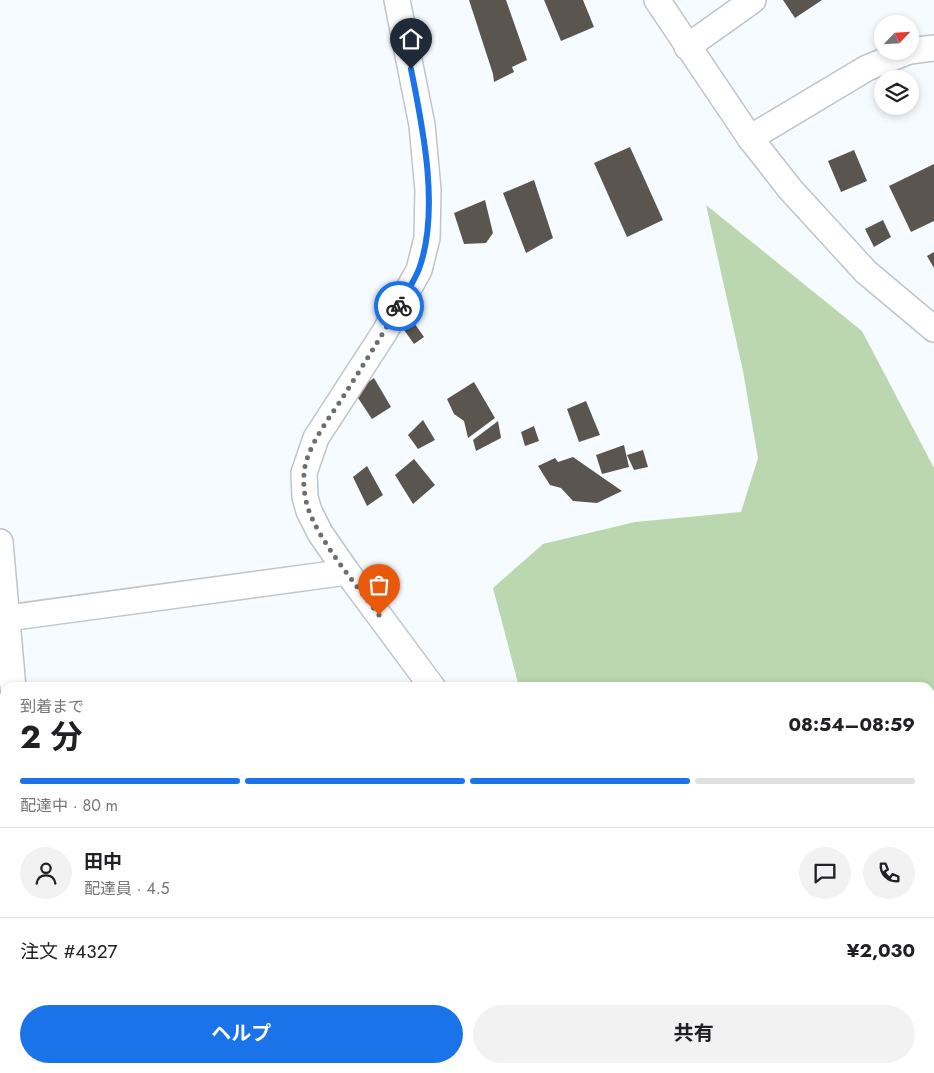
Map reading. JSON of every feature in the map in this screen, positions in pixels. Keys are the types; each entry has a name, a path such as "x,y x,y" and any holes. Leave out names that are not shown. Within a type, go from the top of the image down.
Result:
{"street":[{"path":"398,0 422,125 428,190 427,238 419,270 384,333 316,438 304,473 305,497 320,533 428,682"},
{"path":"657,0 750,138 790,189 866,272 934,329"},
{"path":"687,47 753,0"},
{"path":"919,50 934,48"},
{"path":"750,138 867,68 887,60"},
{"path":"0,542 3,618 12,682"},
{"path":"3,618 347,572"}],"green space":[{"path":"706,205 862,331 934,468 934,682 518,682 493,588 543,544 635,522 741,512 758,458 743,371"}],"building":[{"path":"469,0 506,0 527,60 512,67 514,72 494,82 493,74"},
{"path":"544,0 583,0 594,27 561,41"},
{"path":"783,0 822,0 795,18"},
{"path":"630,147 663,220 627,237 594,163"},
{"path":"854,150 867,181 841,192 828,161"},
{"path":"934,164 934,221 911,232 889,186"},
{"path":"534,180 553,238 526,253 503,193"},
{"path":"485,200 493,233 486,243 464,244 454,213"},
{"path":"883,220 891,237 874,247 865,229"},
{"path":"934,252 934,268 927,256"},
{"path":"412,320 424,337 414,344 402,327"},
{"path":"374,378 391,407 372,419 354,392"},
{"path":"474,382 495,418 468,438 464,421 454,414 447,399"},
{"path":"586,401 600,435 579,442 567,409"},
{"path":"423,420 435,440 418,449 408,435"},
{"path":"498,421 501,438 476,451 473,440"},
{"path":"534,426 539,441 525,446 521,432"},
{"path":"624,445 629,467 602,474 596,455"},
{"path":"643,450 648,467 634,470 627,455"},
{"path":"573,457 622,491 597,503 573,501 561,488 550,485 538,466 555,458 558,462"},
{"path":"414,459 435,485 413,504 395,475"},
{"path":"367,466 383,495 367,506 353,477"}],"way so far":[{"path":"379,615 320,533 305,497 304,473 316,438 384,333 399,306"}],"route":[{"path":"399,306 419,270 427,238 427,174 422,125 411,69"}]}
